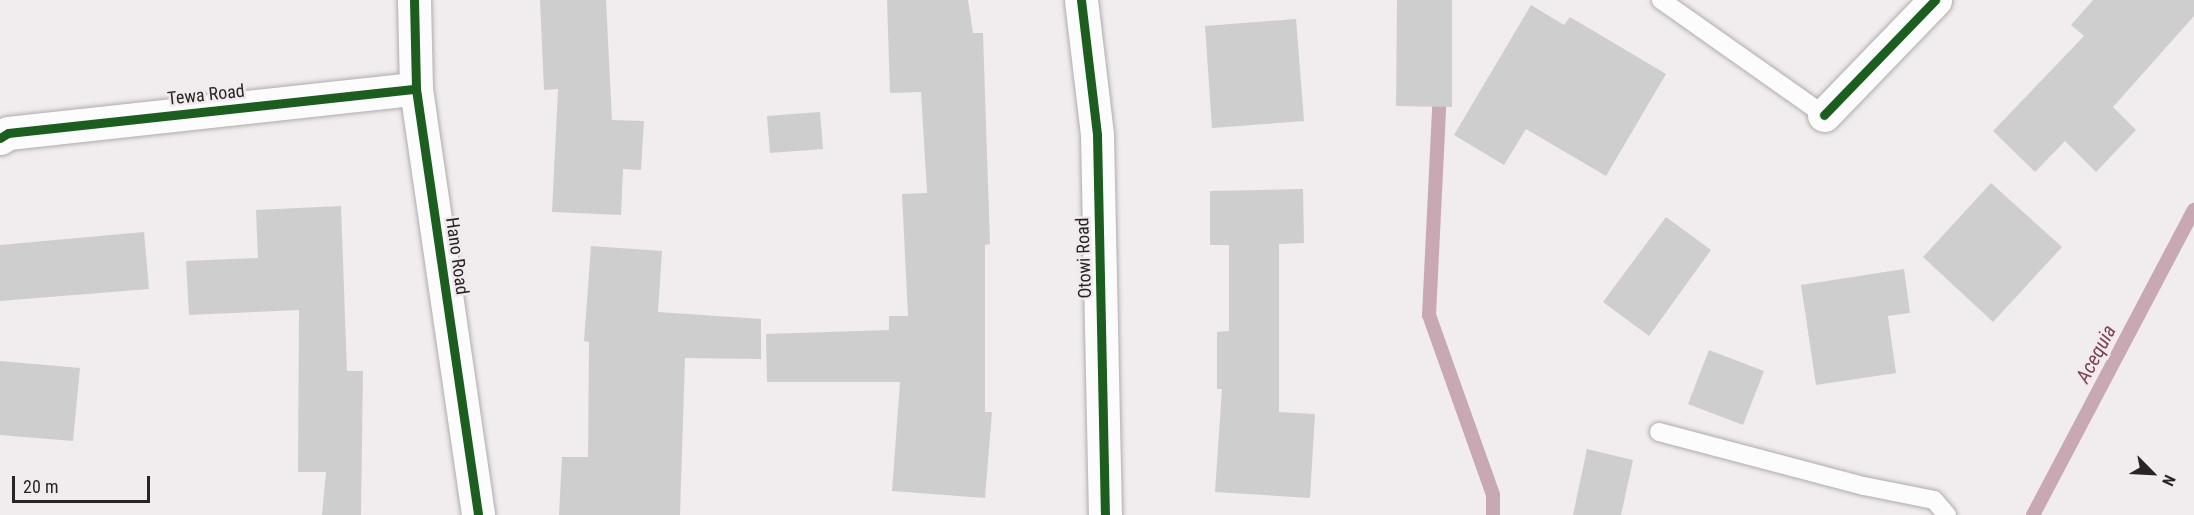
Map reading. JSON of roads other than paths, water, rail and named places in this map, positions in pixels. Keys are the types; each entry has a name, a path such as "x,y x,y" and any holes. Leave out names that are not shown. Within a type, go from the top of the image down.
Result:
{"street":[{"name":"Hano Road","path":"414,0 416,89 478,515"},
{"name":"Otowi Road","path":"1081,0 1096,135 1105,515"},
{"path":"1824,115 1935,0"},
{"name":"Tewa Road","path":"0,138 8,133 416,89"}],"lane":[{"path":"1661,0 1824,115"},
{"path":"1659,432 1864,486 1934,500 1947,515"}],"waterway":[{"path":"1440,90 1429,315 1493,495 1493,515"},
{"name":"Acequia","path":"2033,515 2194,210"}]}
